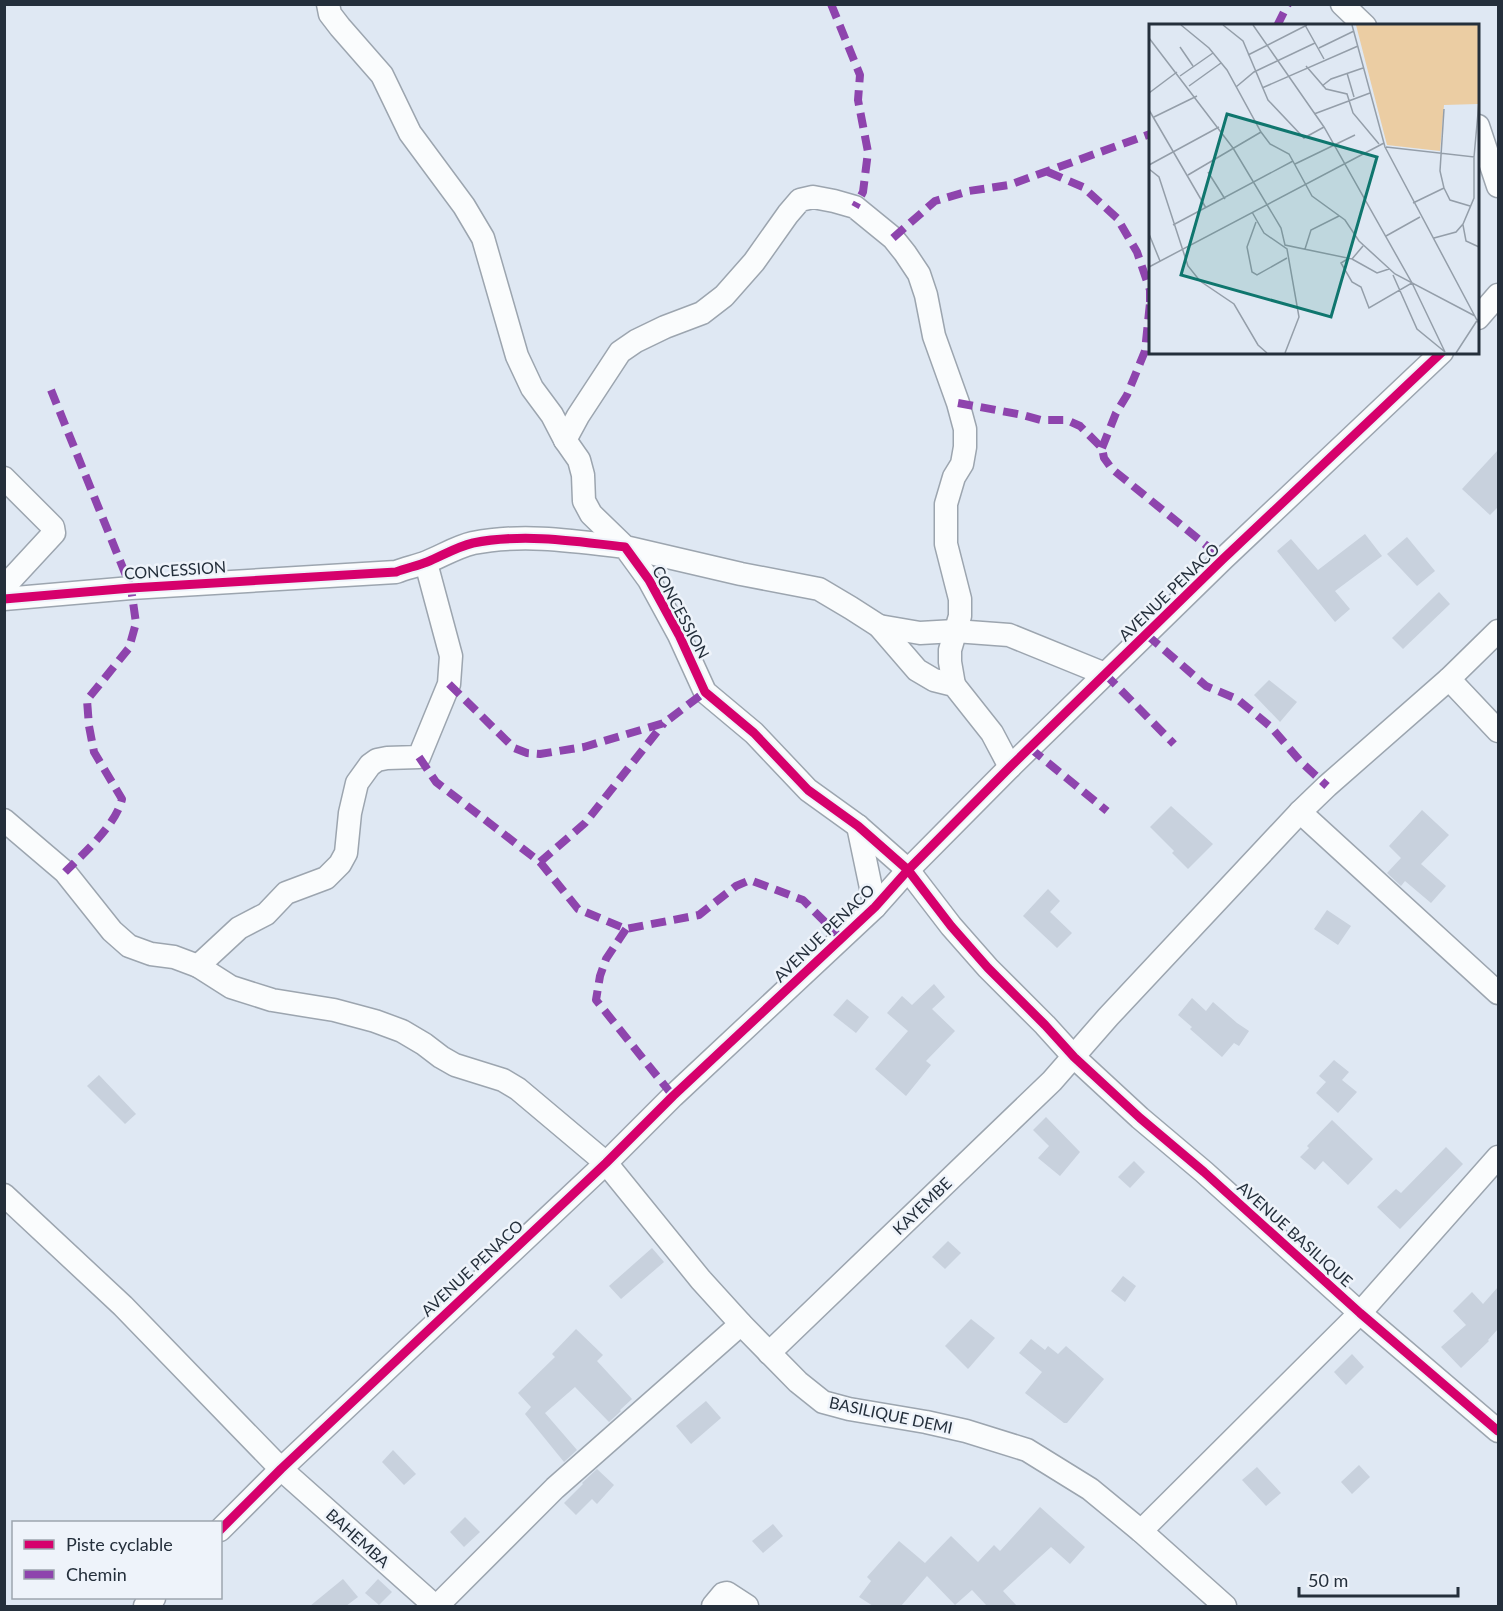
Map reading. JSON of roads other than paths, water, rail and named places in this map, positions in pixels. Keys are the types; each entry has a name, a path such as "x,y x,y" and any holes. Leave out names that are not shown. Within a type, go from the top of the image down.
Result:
{"street":[{"path":"328,4 330,14 382,75 405,124 464,206 483,238 517,356 532,388 552,415 579,460 583,475 584,501 591,514 625,547 741,574 819,589 879,626 917,670 934,680 954,686"},
{"path":"1342,4 1363,24"},
{"path":"1479,129 1498,186"},
{"path":"565,440 620,352 636,341 665,327 702,313 724,296 754,262 800,200 813,198 855,207 893,238 919,274 926,294 934,336 958,403 965,429 965,447 962,464 954,477 946,504 946,544 960,599 960,616 950,656 954,686 992,733 1010,767"},
{"path":"1479,317 1498,296"},
{"name":"AVENUE PENACO","path":"222,1528 281,1469 606,1163 672,1096 875,907 908,870 1010,767 1223,559 1440,354"},
{"path":"4,478 53,527 54,533 4,587"},
{"name":"CONCESSION","path":"4,599 131,588 396,572 426,563 458,547 500,539 553,538 625,547 649,580 679,635 705,692 754,733 808,790 858,826 908,870"},
{"path":"198,966 239,928 266,914 286,893 326,878 340,864 346,853 350,813 357,783 370,765 377,760 387,758 418,757 449,684 451,656 426,563"},
{"path":"879,626 920,633 955,631 1009,635 1105,674"},
{"name":"KAYEMBE","path":"769,1353 1044,1089 1108,1017 1300,812 1449,679 1498,631"},
{"path":"1449,679 1498,731"},
{"path":"1300,812 1498,993"},
{"name":"BASILIQUE DEMI","path":"4,820 65,872 112,931 129,946 151,954 174,957 198,966 231,987 252,994 272,1000 334,1010 402,1030 455,1065 502,1080 518,1089 606,1163 701,1280 769,1353 798,1382 823,1402 956,1429 1027,1450 1090,1489 1225,1606"},
{"path":"858,826 875,907"},
{"name":"AVENUE BASILIQUE","path":"908,870 951,926 988,968 1074,1057 1360,1313 1498,1431"},
{"path":"1141,1531 1360,1313 1498,1157"},
{"name":"BAHEMBA","path":"4,1195 123,1306 281,1469 436,1606"},
{"path":"436,1606 555,1488 741,1324"},
{"path":"713,1606 723,1594 727,1593 747,1606"}]}
